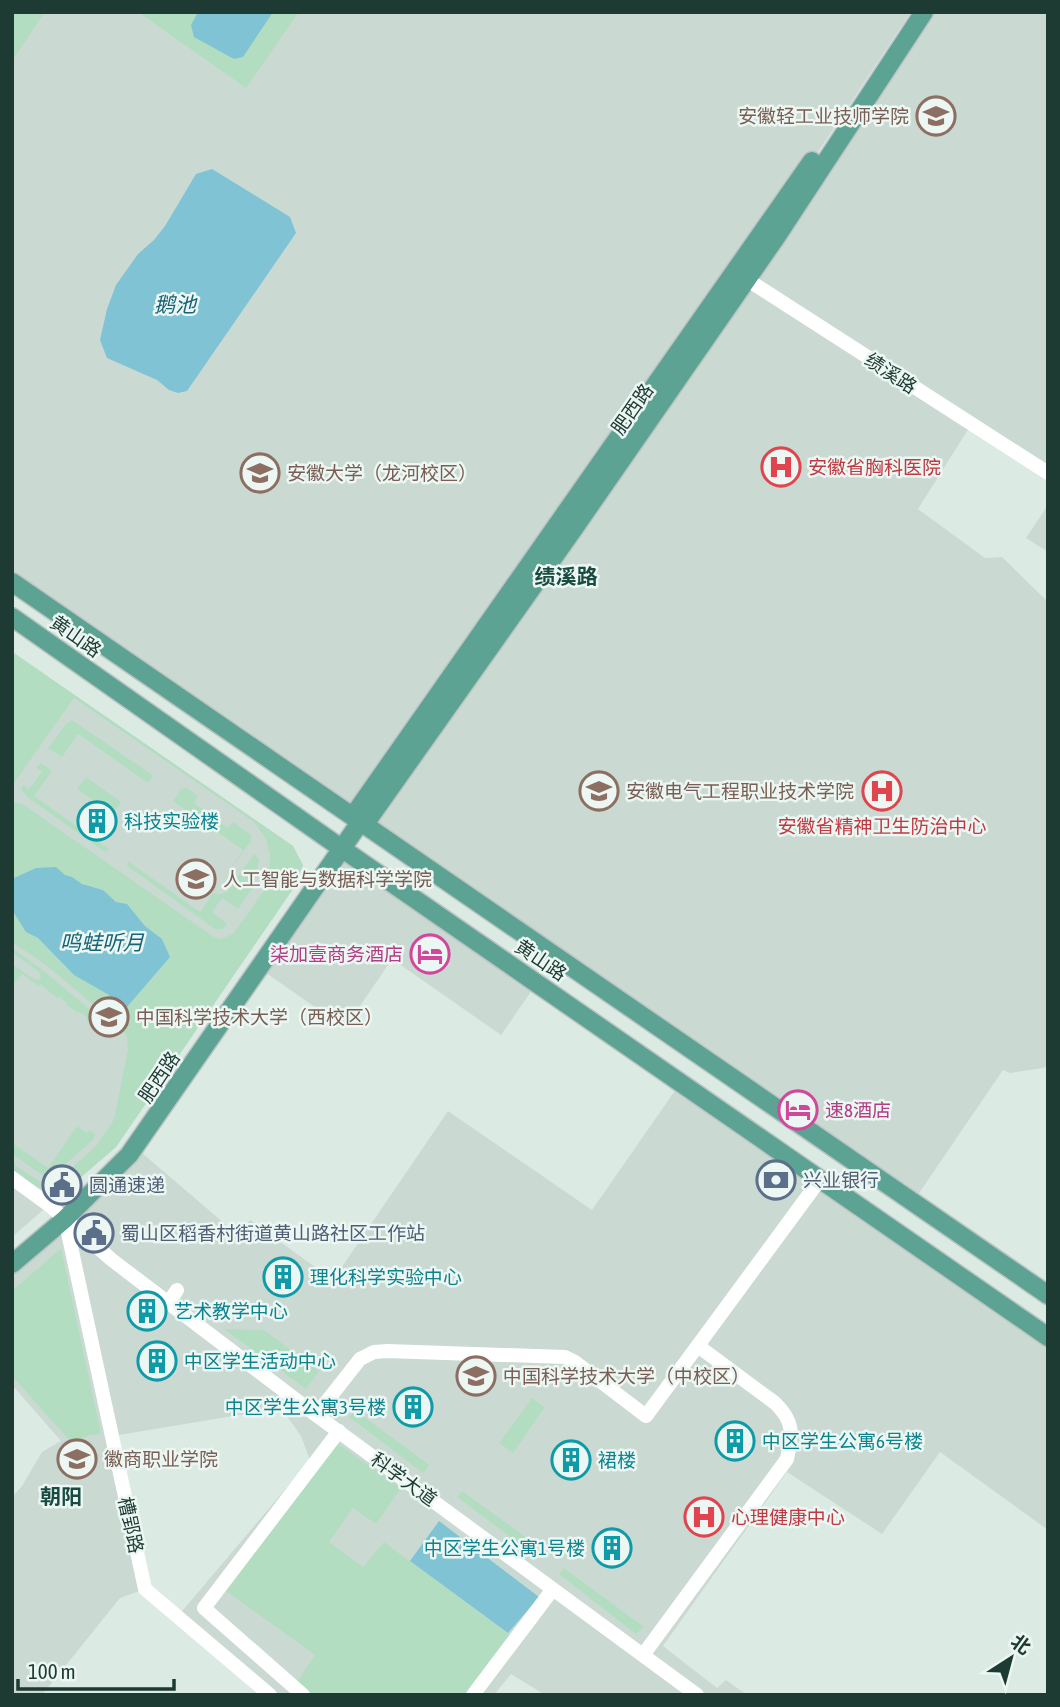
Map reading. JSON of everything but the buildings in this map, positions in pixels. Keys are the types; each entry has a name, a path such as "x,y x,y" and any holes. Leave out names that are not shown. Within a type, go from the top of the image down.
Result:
{"main road":[{"name":"肥西路","path":"741,276 782,206 911,12"},
{"name":"肥西路","path":"12,1264 65,1219 129,1155 360,821 573,530 741,276 925,12"},
{"name":"黄山路","path":"12,582 1048,1295"},
{"name":"黄山路","path":"12,617 341,848 1048,1336"}],"street":[{"name":"绩溪路","path":"741,276 1048,473"},
{"name":"科学大道","path":"12,1178 112,1260 173,1296 316,1415 697,1695"},
{"path":"316,1415 360,1359 374,1352 387,1351 565,1357 646,1416 821,1178"},
{"name":"槽郢路","path":"65,1219 145,1589 270,1695"},
{"path":"643,1655 787,1459 792,1431 785,1412 698,1346"},
{"path":"303,1695 204,1608 339,1431"},
{"path":"473,1695 553,1589"}],"shaded area":[{"name":"安徽大学（龙河校区）","path":"12,12 911,12 782,206 353,816 12,580"},
{"path":"924,12 1048,12 1048,473 971,425 918,509 985,558 1002,557 1048,602 1048,1066 1010,1073 1003,1070 913,1202 365,824"},
{"path":"1048,505 1048,552 1026,538"},
{"name":"中国科学技术大学（西校区）","path":"12,652 293,846 303,865 295,886 116,1147 12,1237"},
{"path":"341,848 537,983 501,1035 392,959 345,1028 259,968"},
{"name":"中国科学技术大学（中校区）","path":"681,1082 1048,1337 1048,1530 940,1452 882,1534 787,1472 663,1646 717,1688 726,1680 747,1695 545,1695 511,1674 494,1695 270,1695 178,1616 310,1460 301,1436 281,1408 113,1436 145,1589 120,1598 42,1695 12,1695 12,1497 22,1486 42,1452 61,1441 12,1385 12,1264 135,1147 238,1235 250,1220 333,1280 448,1111 592,1210"}],"green space":[{"path":"12,12 45,12 12,61"},
{"path":"138,12 299,12 246,88"},
{"path":"14,653 293,846 303,865 295,886 116,1147 72,1185 47,1190 25,1179 12,1168 12,1163 42,1183 54,1183 96,1146 115,1115 128,1049 127,1037 121,1028 47,966 12,942 12,909 26,932 38,938 74,975 109,995 121,1014 170,957 162,939 145,926 127,905 116,902 103,890 82,884 56,867 12,879 12,803 24,805 214,937 221,939 233,934 265,889 270,855 266,839 254,822 74,698 12,786"},
{"path":"72,720 151,774 148,783 78,734 62,757 48,748"},
{"path":"41,763 52,771 34,796 109,849 105,852 27,797 21,789 23,785 29,789 42,772 36,767"},
{"path":"86,777 121,802 112,814 77,789"},
{"path":"187,788 198,796 194,803 228,828 233,822 251,835 251,841 222,881 243,850 173,801 181,789"},
{"path":"254,854 259,859 254,886 238,909 222,898 212,912 227,924 219,929 215,929 127,866 128,861 200,912 213,893 227,892"},
{"path":"12,948 113,1029 112,1038 59,997 22,974 12,986 12,964 34,979 41,978 39,972 12,952"},
{"path":"77,1126 87,1133 89,1130 95,1134 94,1139 52,1176 45,1177 12,1154 12,1143 48,1168"},
{"path":"61,1248 101,1434 90,1435 72,1443 12,1376 12,1291"},
{"path":"224,1329 264,1330 319,1371 306,1389"},
{"path":"532,1398 545,1407 513,1453 499,1443"},
{"path":"355,1410 429,1465 423,1473 349,1417"},
{"path":"337,1443 401,1488 376,1524 353,1508 329,1542 363,1567 384,1542 521,1643 483,1695 314,1695 297,1682 315,1655 222,1588"},
{"path":"462,1491 535,1544 529,1551 457,1497"},
{"path":"564,1568 644,1627 636,1634 559,1574"}],"water":[{"path":"198,12 273,12 243,57 234,59 194,37 191,25"},
{"name":"鹅池","path":"212,169 290,217 296,233 187,391 178,393 169,390 157,380 107,358 100,340 116,285 138,254 165,226 196,174"},
{"name":"鸣蛙听月","path":"56,867 82,884 103,890 116,902 127,904 145,926 162,939 170,957 121,1014 109,995 74,975 38,938 26,932 12,910 12,879 36,868"},
{"path":"439,1521 539,1597 508,1633 410,1561"}],"place":[{"name":"安徽轻工业技师学院","path":"936,116"},
{"name":"安徽省胸科医院","path":"781,467"},
{"name":"安徽大学（龙河校区）","path":"260,473"},
{"name":"安徽电气工程职业技术学院","path":"599,791"},
{"name":"安徽省精神卫生防治中心","path":"882,791"},
{"name":"科技实验楼","path":"97,821"},
{"name":"人工智能与数据科学学院","path":"196,879"},
{"name":"柒加壹商务酒店","path":"430,954"},
{"name":"中国科学技术大学（西校区）","path":"109,1017"},
{"name":"速8酒店","path":"798,1110"},
{"name":"兴业银行","path":"776,1180"},
{"name":"圆通速递","path":"62,1185"},
{"name":"蜀山区稻香村街道黄山路社区工作站","path":"94,1233"},
{"name":"理化科学实验中心","path":"283,1277"},
{"name":"艺术教学中心","path":"147,1311"},
{"name":"中区学生活动中心","path":"157,1361"},
{"name":"中国科学技术大学（中校区）","path":"476,1376"},
{"name":"中区学生公寓3号楼","path":"413,1407"},
{"name":"中区学生公寓6号楼","path":"735,1441"},
{"name":"徽商职业学院","path":"77,1459"},
{"name":"裙楼","path":"571,1460"},
{"name":"心理健康中心","path":"704,1517"},
{"name":"中区学生公寓1号楼","path":"612,1548"}],"district":[{"name":"绩溪路","path":"566,576"},
{"name":"朝阳","path":"61,1496"}]}
